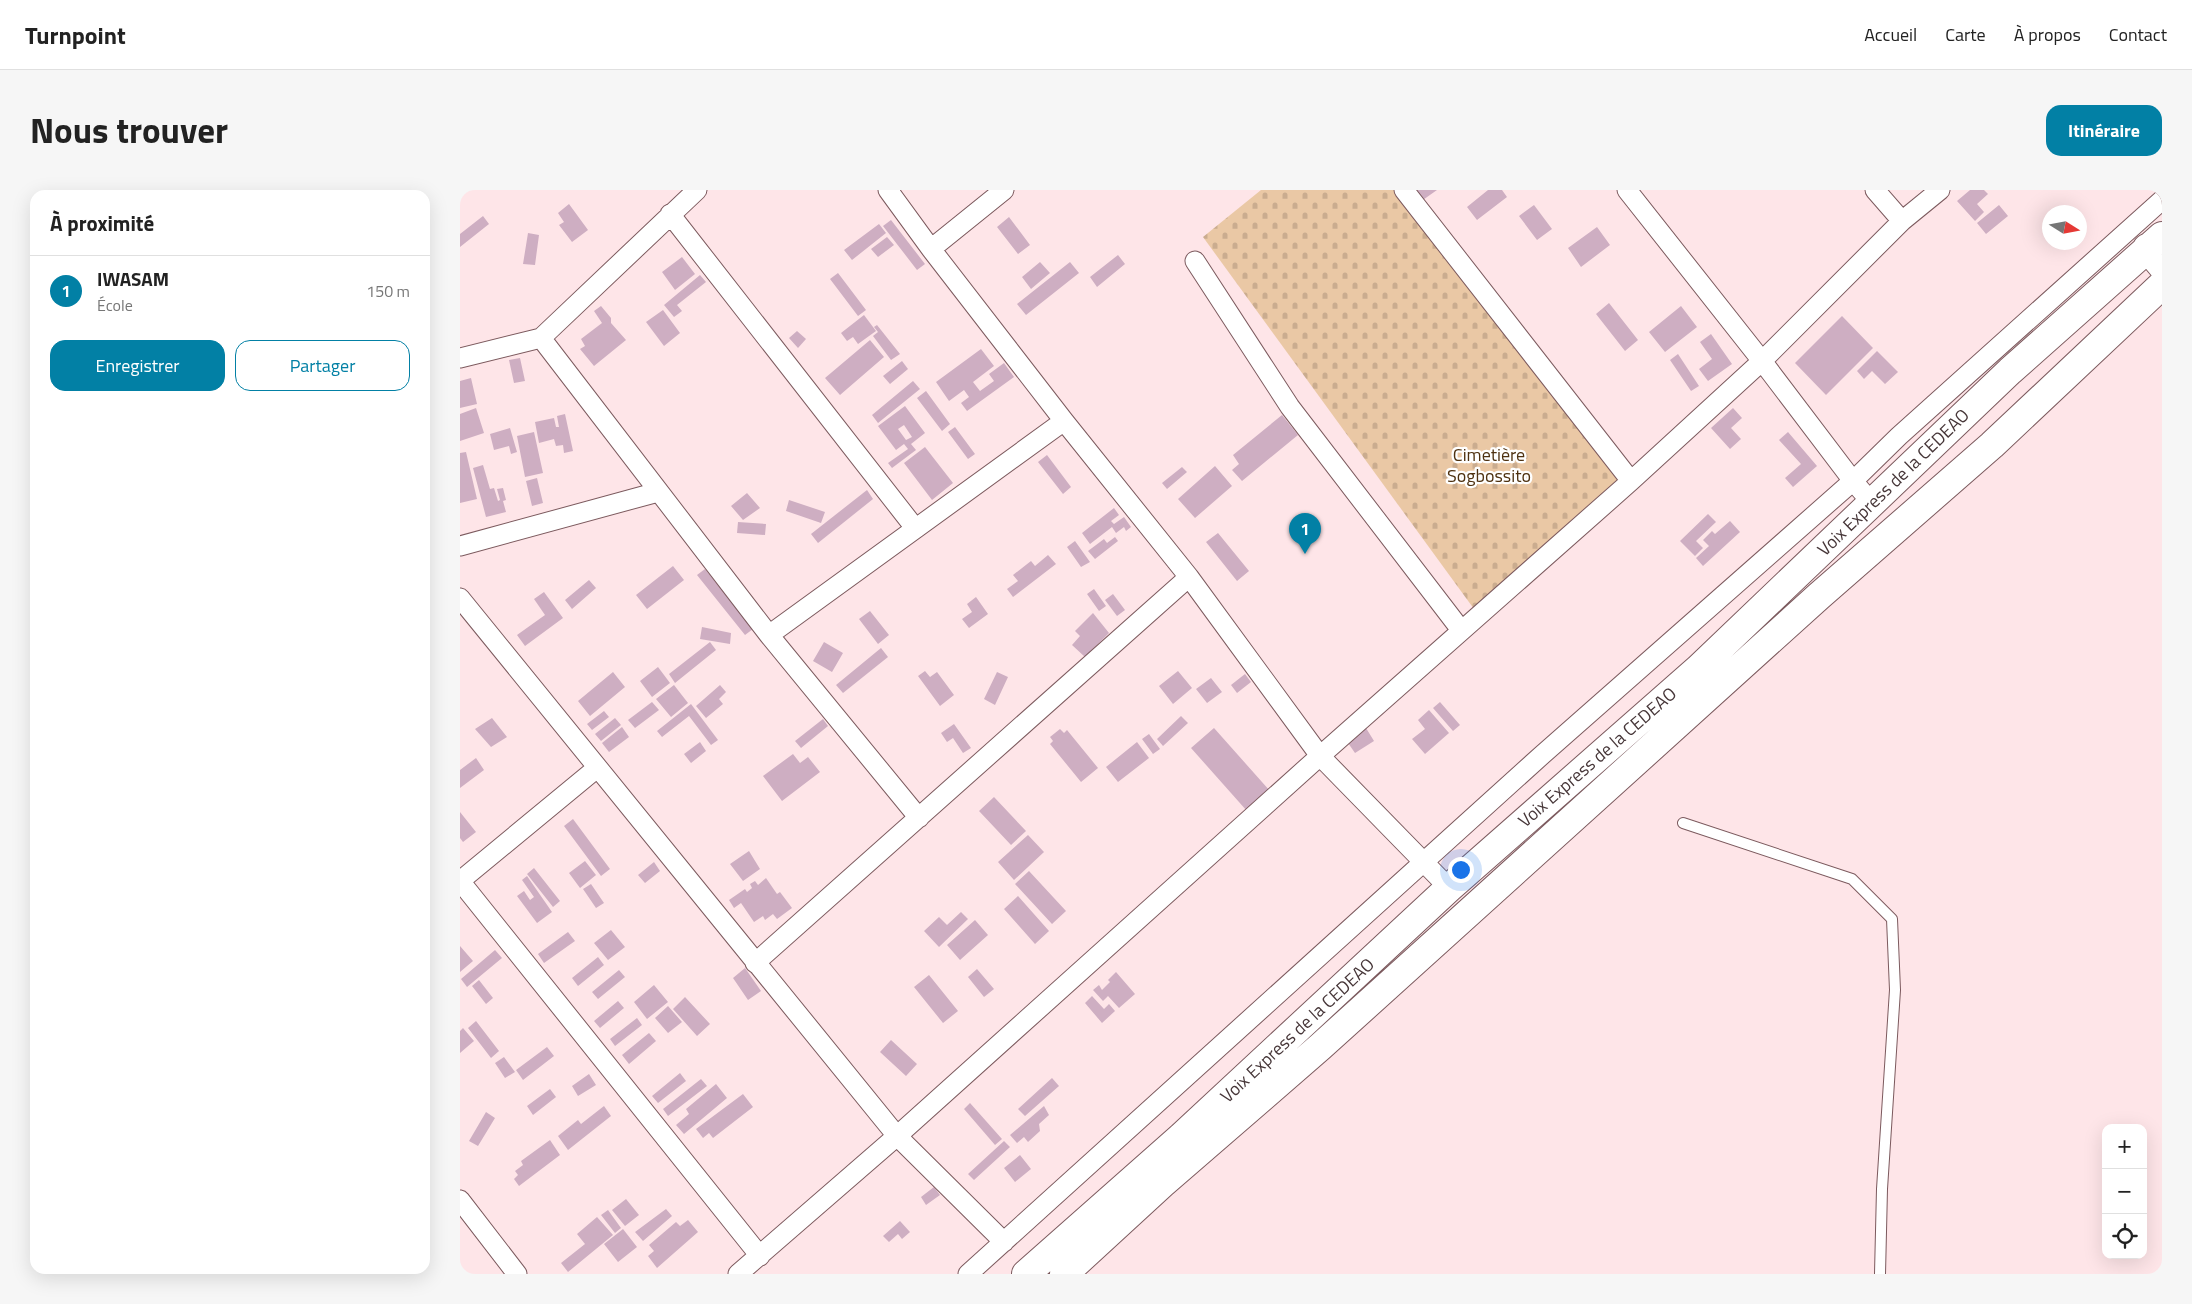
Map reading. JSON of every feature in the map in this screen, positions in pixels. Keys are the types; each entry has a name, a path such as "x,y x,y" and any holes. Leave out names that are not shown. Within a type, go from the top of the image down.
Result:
{"main road":[{"name":"Voix Express de la CEDEAO","path":"1026,1274 1181,1136 1449,888 1698,668 2010,371 2159,269"},
{"path":"1064,1274 1162,1184 1328,1040 1819,596 1992,445 2159,269"},
{"path":"1564,786 1584,810"}],"street":[{"path":"460,358 541,338 697,190"},
{"path":"888,190 1064,421 1189,577 1320,756 1426,862 1449,888"},
{"path":"931,248 1004,190"},
{"path":"1404,190 1632,481"},
{"path":"1627,190 1872,503"},
{"path":"1875,190 1902,221"},
{"path":"738,1274 897,1136 1461,630 1632,481 1762,361 1902,221 1940,190"},
{"path":"968,1274 1426,862 1542,755 1853,481 1898,436 2162,200"},
{"path":"670,214 915,528"},
{"path":"1195,261 1290,407 1461,630"},
{"path":"541,338 769,635 919,818"},
{"path":"769,635 1064,421"},
{"path":"460,546 658,492"},
{"path":"755,963 1189,577"},
{"path":"460,598 897,1136 1004,1242"},
{"path":"597,768 460,881 760,1256"},
{"path":"460,1200 517,1274"}],"lane":[{"path":"1683,823 1852,879 1892,918 1895,990 1882,1189 1880,1274"}],"green space":[{"name":"Cimetière Sogbossito","path":"1261,190 1400,190 1623,477 1474,609 1203,237"}],"building":[{"path":"1410,190 1437,190 1420,202"},
{"path":"1488,190 1502,190 1507,197 1477,220 1467,207"},
{"path":"1970,190 1984,190 1988,194 1977,204 1984,212 1975,221 1957,201"},
{"path":"569,204 588,230 572,242 559,225 564,222 558,213"},
{"path":"1534,205 1552,229 1537,240 1519,216"},
{"path":"1999,205 2008,216 1986,234 1977,223"},
{"path":"483,216 489,224 460,247 460,234"},
{"path":"1009,217 1030,245 1018,254 997,227"},
{"path":"891,220 925,264 917,270 883,226"},
{"path":"879,224 886,233 852,260 844,250"},
{"path":"1597,227 1610,245 1581,267 1568,248"},
{"path":"528,233 539,235 535,265 523,264"},
{"path":"887,237 894,245 878,257 871,249"},
{"path":"1118,255 1125,264 1097,287 1090,277"},
{"path":"682,257 695,274 675,290 662,272"},
{"path":"1040,262 1050,273 1031,289 1022,277"},
{"path":"1070,262 1079,273 1026,315 1017,304"},
{"path":"838,273 866,310 858,316 830,279"},
{"path":"700,275 706,282 677,305 682,311 674,317 664,305"},
{"path":"1609,303 1638,340 1625,351 1596,314"},
{"path":"601,306 611,318 611,323 626,340 594,366 580,349 585,346 581,339 602,323 594,311"},
{"path":"1681,306 1697,327 1665,352 1649,332"},
{"path":"663,310 680,333 664,346 646,322"},
{"path":"864,315 876,331 858,344 853,337 847,341 841,333"},
{"path":"1842,316 1873,348 1826,395 1795,363"},
{"path":"877,325 900,354 891,360 873,336 878,332 874,327"},
{"path":"797,331 806,339 798,348 789,338"},
{"path":"1711,334 1732,364 1708,381 1699,369 1712,359 1700,342"},
{"path":"870,340 884,357 840,395 825,378"},
{"path":"981,349 994,366 973,382 980,391 994,381 989,374 1004,363 1014,377 967,411 961,403 969,397 964,390 949,401 936,382"},
{"path":"1877,351 1898,372 1885,384 1872,371 1864,379 1857,371"},
{"path":"1678,354 1699,386 1691,391 1670,360"},
{"path":"520,358 525,381 514,383 509,360"},
{"path":"902,361 908,369 890,384 883,376"},
{"path":"471,378 477,404 460,408 460,381"},
{"path":"913,381 920,389 878,423 872,415"},
{"path":"926,391 950,424 942,431 917,398"},
{"path":"905,406 925,433 911,444 916,450 892,468 888,463 908,449 904,444 896,450 878,426","holes":["904,425 912,437 906,440 898,429"]},
{"path":"476,408 484,433 460,441 460,414"},
{"path":"1733,408 1742,418 1731,428 1741,439 1730,449 1711,428"},
{"path":"565,414 573,451 564,453 563,445 556,446 554,439 539,443 535,422 554,418 556,427 559,427 557,416"},
{"path":"1282,415 1298,435 1242,481 1232,470 1239,464 1233,455"},
{"path":"955,427 975,454 968,459 948,432"},
{"path":"510,428 517,452 511,454 509,446 494,450 490,434"},
{"path":"534,432 543,473 525,477 517,436"},
{"path":"1788,432 1817,466 1793,487 1785,478 1801,464 1779,440"},
{"path":"925,447 953,483 932,500 904,463"},
{"path":"466,452 477,499 460,503 460,453"},
{"path":"1047,455 1071,487 1063,494 1038,462"},
{"path":"483,465 490,489 494,488 498,501 500,500 497,489 503,488 506,500 503,501 506,512 486,517 473,468"},
{"path":"1215,466 1232,486 1195,518 1178,499"},
{"path":"1182,467 1187,472 1167,489 1162,483"},
{"path":"537,478 543,503 532,506 526,481"},
{"path":"867,490 873,499 818,543 811,534"},
{"path":"747,493 760,508 743,520 731,506"},
{"path":"789,500 825,512 821,523 786,511"},
{"path":"1114,508 1119,515 1111,521 1114,524 1124,517 1131,527 1126,531 1124,527 1116,533 1112,527 1090,544 1082,533"},
{"path":"1708,514 1716,522 1696,541 1703,548 1695,556 1680,541"},
{"path":"1730,521 1740,532 1703,566 1696,558 1709,546 1703,540 1712,531 1715,534"},
{"path":"738,522 766,524 765,535 737,533"},
{"path":"1218,533 1249,571 1237,581 1206,542"},
{"path":"1115,537 1118,541 1095,559 1088,551 1104,539 1107,543"},
{"path":"1075,541 1090,562 1081,567 1067,547"},
{"path":"1048,555 1056,564 1013,597 1007,589 1018,581 1013,575 1031,561 1035,566"},
{"path":"673,566 684,580 647,609 636,595"},
{"path":"705,569 753,629 745,635 697,575"},
{"path":"589,580 596,588 572,609 565,600"},
{"path":"1094,589 1106,606 1099,611 1087,594"},
{"path":"544,592 563,618 525,646 517,635 545,615 534,599"},
{"path":"1113,594 1125,610 1117,616 1105,600"},
{"path":"976,597 988,614 969,628 962,619 972,612 967,604"},
{"path":"870,611 889,635 878,644 859,619"},
{"path":"1093,613 1109,633 1085,657 1072,645 1080,636 1075,631"},
{"path":"702,627 731,633 730,644 700,639"},
{"path":"710,642 716,650 675,683 669,674"},
{"path":"824,642 843,653 832,672 813,661"},
{"path":"881,648 888,657 843,693 836,685"},
{"path":"658,667 670,683 652,697 640,681"},
{"path":"925,671 930,677 937,672 954,695 940,706 918,676"},
{"path":"1178,671 1192,688 1173,704 1159,686"},
{"path":"613,672 625,687 590,716 578,701"},
{"path":"997,672 1008,677 995,705 984,699"},
{"path":"1245,674 1251,682 1237,693 1231,685"},
{"path":"1211,678 1222,692 1207,703 1196,689"},
{"path":"674,685 688,703 671,717 656,699"},
{"path":"720,685 726,692 719,699 723,704 706,718 696,706"},
{"path":"652,702 659,710 635,728 628,720"},
{"path":"1440,702 1460,725 1453,731 1433,708"},
{"path":"691,704 718,740 711,745 689,716 662,737 657,731"},
{"path":"1429,710 1449,733 1425,754 1412,739 1425,729 1418,720"},
{"path":"604,711 609,717 592,730 587,724"},
{"path":"1181,716 1188,723 1163,746 1157,739"},
{"path":"492,718 507,737 491,747 475,729"},
{"path":"615,718 621,725 601,741 595,734"},
{"path":"823,719 828,726 801,748 795,741"},
{"path":"954,724 971,748 963,753 953,738 947,742 941,733"},
{"path":"622,727 629,737 609,752 602,743"},
{"path":"1214,728 1270,791 1247,811 1191,748"},
{"path":"1366,728 1374,741 1355,753 1346,740"},
{"path":"1060,729 1064,733 1067,730 1098,768 1081,782 1050,744 1053,741 1050,737"},
{"path":"1149,734 1160,749 1153,754 1142,739"},
{"path":"700,742 706,751 691,763 684,754"},
{"path":"1137,742 1149,758 1118,782 1106,767"},
{"path":"793,754 800,763 808,757 820,772 782,801 763,776"},
{"path":"476,758 484,770 460,788 460,770"},
{"path":"994,797 1026,831 1011,845 979,811"},
{"path":"460,812 476,832 463,842 460,838"},
{"path":"573,819 610,869 601,876 564,826"},
{"path":"1028,835 1044,852 1014,880 998,862"},
{"path":"749,851 760,869 743,881 730,864"},
{"path":"585,861 596,875 580,888 569,873"},
{"path":"654,862 660,871 645,883 638,875"},
{"path":"534,868 560,901 553,907 527,874"},
{"path":"1029,871 1066,911 1052,924 1015,884"},
{"path":"527,876 552,912 537,923 517,896 524,891 530,900 534,897 522,880"},
{"path":"766,878 777,894 780,892 792,908 777,919 773,914 765,920 763,916 754,922 741,903 734,908 729,900 745,889 747,892 752,888 750,884 755,881 758,885"},
{"path":"591,884 604,903 596,908 583,889"},
{"path":"1018,896 1049,931 1035,944 1004,909"},
{"path":"961,912 968,919 939,947 924,931 939,917 947,925"},
{"path":"975,920 988,935 960,960 947,945"},
{"path":"611,930 625,947 608,960 594,943"},
{"path":"568,932 575,941 544,963 538,954"},
{"path":"460,946 473,961 460,972"},
{"path":"495,950 502,958 467,987 461,979"},
{"path":"598,957 604,965 578,986 572,978"},
{"path":"745,968 761,991 748,1000 733,978"},
{"path":"977,969 994,989 984,997 968,977"},
{"path":"619,970 625,977 598,999 592,992"},
{"path":"1116,972 1135,994 1119,1008 1108,996 1103,1001 1093,990 1099,985 1102,990"},
{"path":"929,975 958,1011 943,1023 914,987"},
{"path":"479,980 493,998 486,1004 472,986"},
{"path":"654,985 668,1002 647,1019 634,1002"},
{"path":"1092,996 1104,1009 1109,1004 1115,1011 1102,1023 1085,1003"},
{"path":"685,997 710,1024 697,1036 673,1009"},
{"path":"618,1001 624,1008 600,1028 594,1021"},
{"path":"668,1006 682,1022 668,1033 655,1018"},
{"path":"637,1018 642,1025 615,1046 610,1039"},
{"path":"476,1021 499,1051 491,1058 468,1028"},
{"path":"463,1028 474,1041 460,1053 460,1031"},
{"path":"649,1033 656,1041 629,1064 622,1055"},
{"path":"891,1040 917,1064 906,1076 880,1052"},
{"path":"547,1047 554,1056 523,1080 516,1070"},
{"path":"504,1057 515,1072 505,1078 495,1063"},
{"path":"680,1073 686,1081 658,1103 652,1096"},
{"path":"589,1074 596,1085 578,1096 572,1086"},
{"path":"1052,1078 1059,1086 1025,1116 1018,1109"},
{"path":"701,1079 707,1086 668,1116 663,1109"},
{"path":"716,1084 727,1098 684,1134 676,1125 689,1114 686,1109"},
{"path":"550,1089 556,1097 533,1115 527,1106"},
{"path":"743,1094 753,1107 713,1138 709,1133 703,1138 696,1129"},
{"path":"970,1103 1002,1139 995,1145 964,1109"},
{"path":"604,1106 611,1116 568,1150 558,1136 578,1120 581,1124"},
{"path":"1044,1106 1049,1115 1039,1124 1040,1131 1028,1142 1024,1137 1017,1143 1010,1135"},
{"path":"486,1112 495,1118 478,1146 469,1141"},
{"path":"550,1140 560,1155 519,1186 514,1179 518,1175 515,1171 523,1165 521,1161"},
{"path":"1004,1141 1010,1147 974,1180 968,1174"},
{"path":"1020,1155 1031,1169 1015,1182 1004,1168"},
{"path":"934,1187 940,1195 926,1205 921,1197"},
{"path":"626,1199 639,1215 625,1226 612,1210"},
{"path":"666,1209 672,1216 643,1241 635,1232"},
{"path":"608,1210 621,1228 615,1233 601,1215"},
{"path":"597,1217 613,1235 568,1272 561,1263 585,1244 577,1234"},
{"path":"688,1220 698,1232 657,1268 648,1256 654,1251 649,1245 676,1222 680,1226"},
{"path":"900,1221 910,1232 902,1239 898,1234 889,1242 883,1236"},
{"path":"623,1229 637,1247 618,1262 604,1244"}],"place":[{"name":"IWASAM","path":"1305,554"}]}
